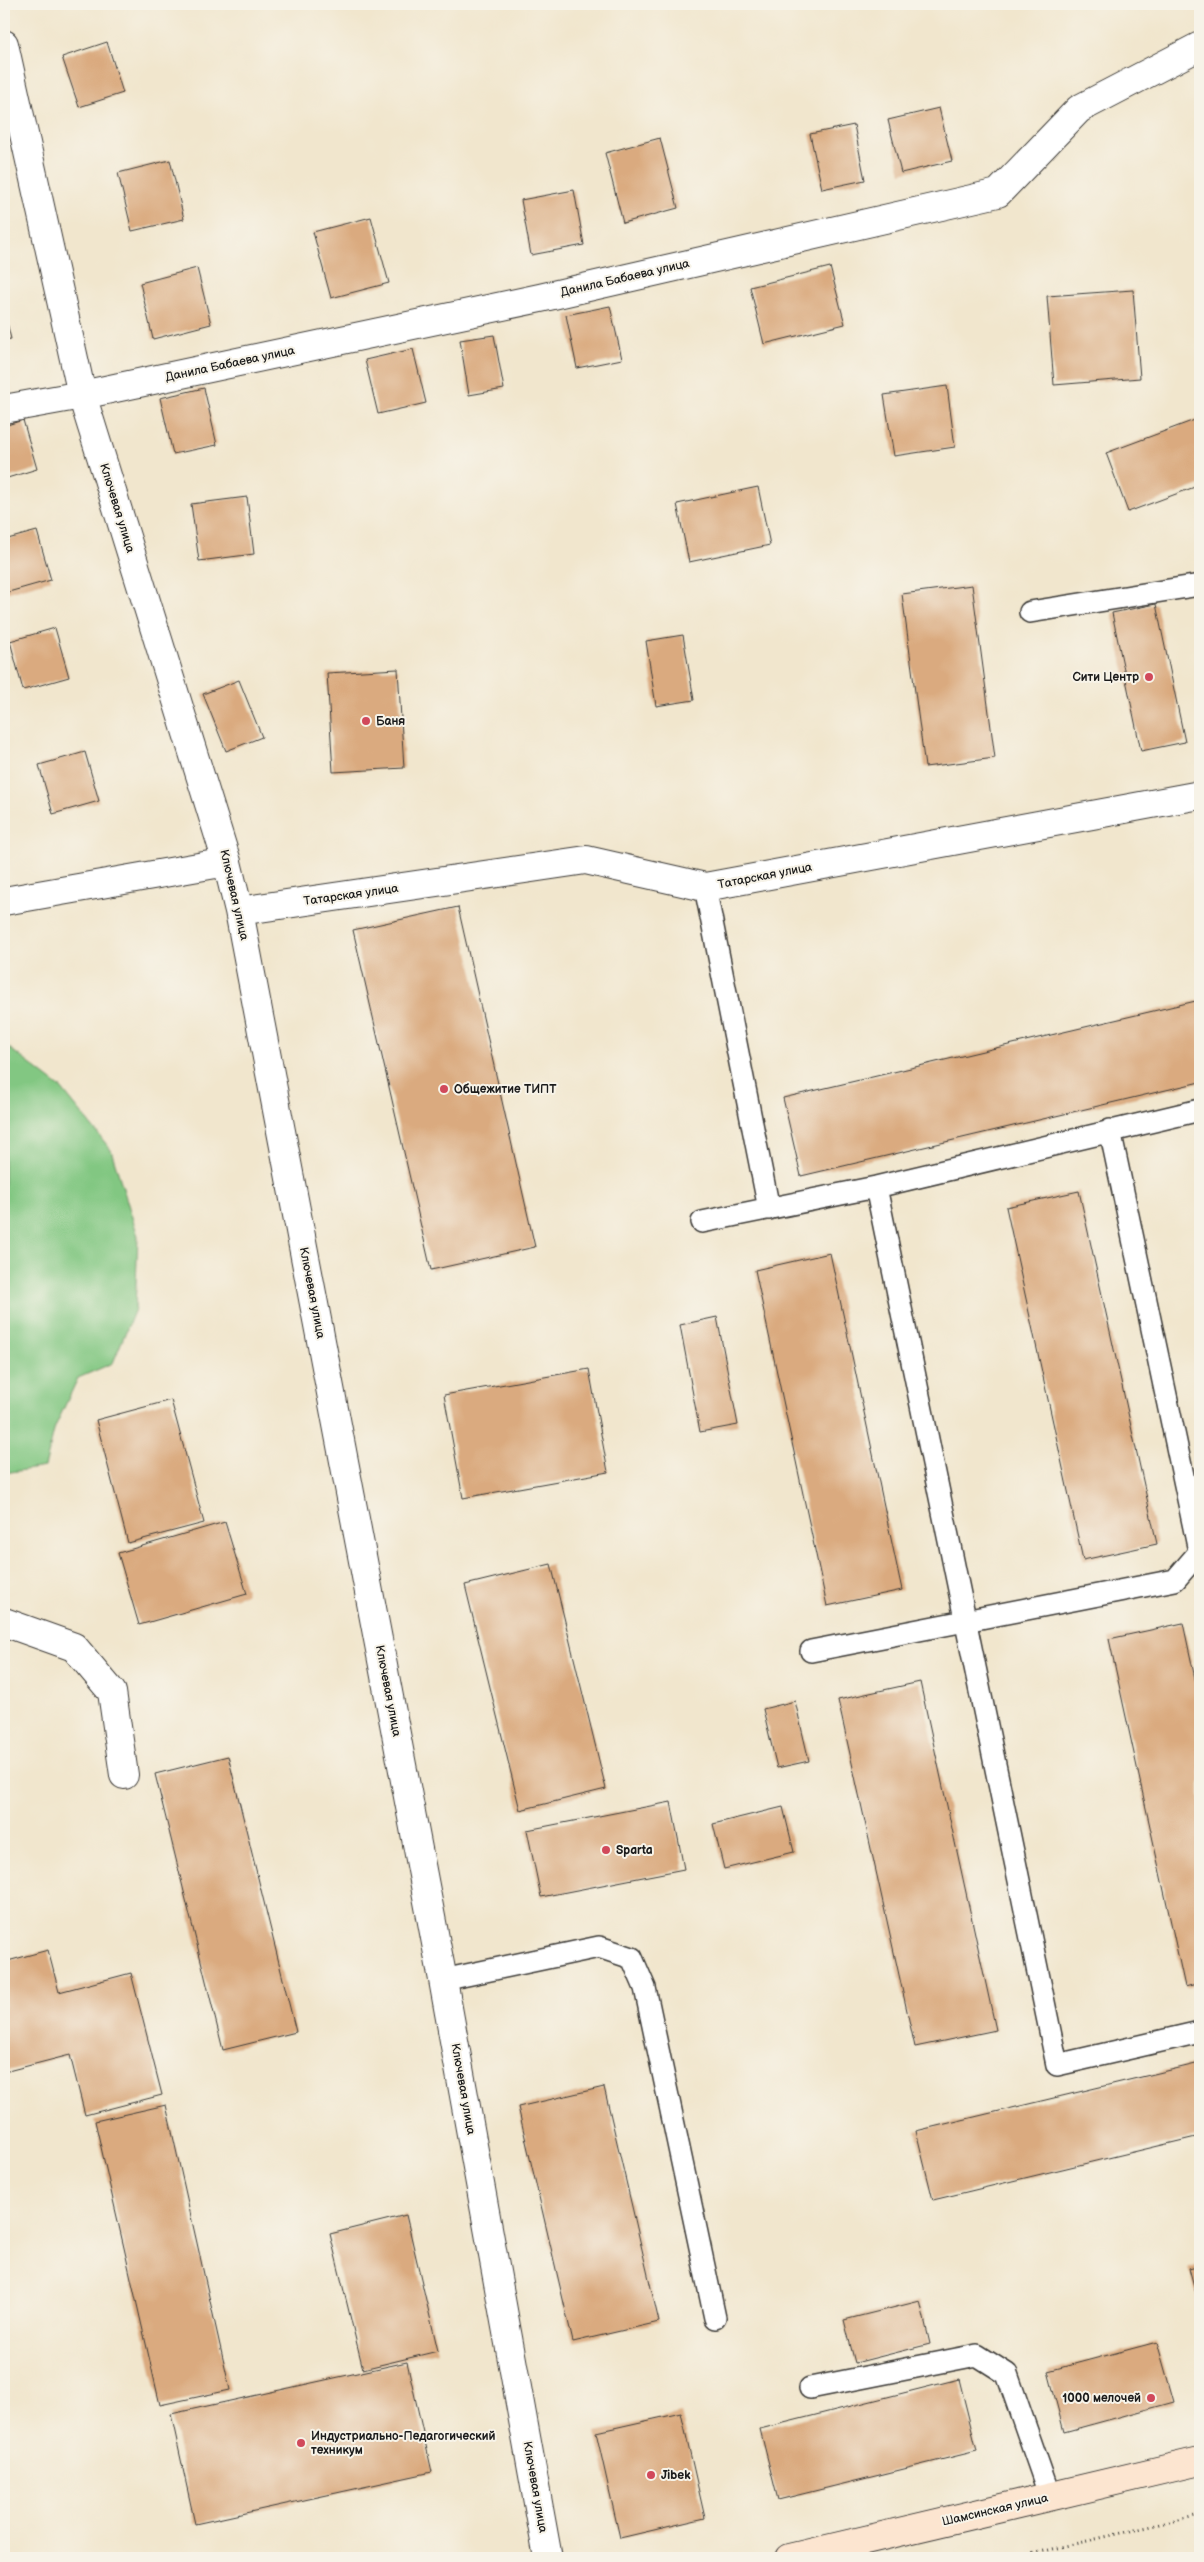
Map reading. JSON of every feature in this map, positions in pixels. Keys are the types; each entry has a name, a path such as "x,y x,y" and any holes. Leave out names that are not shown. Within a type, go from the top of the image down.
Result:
{"main road":[{"name":"Шамсинская улица","path":"789,2558 1200,2461"}],"street":[{"name":"Ключевая улица","path":"4,44 82,395 227,862 239,911 443,1980 548,2558"},
{"name":"Данила Бабаева улица","path":"4,409 82,395 540,298 998,193 1079,108 1200,46"},
{"name":"Татарская улица","path":"239,911 586,860 705,887 1200,795"},
{"path":"4,902 227,862"},
{"path":"4,1622 74,1647 112,1692 124,1775"}],"lane":[{"path":"1030,612 1200,585"},
{"path":"705,887 769,1208"},
{"path":"702,1222 876,1187 1200,1110"},
{"path":"811,1651 1175,1580 1200,1553 1110,1130"},
{"path":"876,1187 1057,2065 1200,2032"},
{"path":"443,1980 599,1947 632,1958 645,1988 715,2318"},
{"path":"810,2388 977,2355 1007,2374 1050,2497"}],"path":[{"path":"1013,2558 1200,2515"}],"green space":[{"path":"4,1044 61,1088 111,1150 138,1236 135,1309 113,1363 78,1378 55,1427 45,1467 4,1473"}],"building":[{"path":"107,42 123,93 79,107 62,57"},
{"path":"939,108 952,161 901,173 888,120"},
{"path":"854,125 865,180 822,189 810,134"},
{"path":"660,138 678,208 623,223 605,153"},
{"path":"170,160 184,219 132,231 118,173"},
{"path":"574,190 584,245 531,255 521,200"},
{"path":"371,217 389,283 331,298 313,232"},
{"path":"830,267 845,324 764,344 750,287"},
{"path":"197,268 211,324 153,339 140,283"},
{"path":"1133,290 1140,378 1054,385 1047,296"},
{"path":"610,306 622,359 577,368 566,315"},
{"path":"4,310 11,339 4,340"},
{"path":"494,335 504,389 469,395 460,340"},
{"path":"413,349 426,403 378,414 365,360"},
{"path":"947,386 955,447 894,456 884,395"},
{"path":"204,388 217,445 173,454 160,398"},
{"path":"1200,418 1200,485 1128,512 1106,453"},
{"path":"23,420 37,469 4,479 4,426"},
{"path":"758,487 770,545 689,562 677,504"},
{"path":"247,497 254,554 199,561 191,504"},
{"path":"37,531 51,580 5,593 4,540"},
{"path":"972,585 995,758 925,767 902,594"},
{"name":"Сити Центр","path":"1156,604 1185,742 1141,751 1112,613"},
{"path":"55,628 69,677 23,690 10,641"},
{"path":"683,635 694,700 656,706 646,641"},
{"name":"Баня","path":"398,669 404,768 333,772 327,673"},
{"path":"239,680 262,737 226,751 203,694"},
{"path":"85,752 99,801 53,814 39,765"},
{"name":"Общежитие ТИПТ","path":"458,907 535,1247 431,1270 353,930"},
{"path":"1200,1000 1200,1082 801,1176 783,1098"},
{"path":"1079,1191 1157,1544 1083,1560 1006,1207"},
{"path":"830,1253 902,1590 827,1606 755,1270"},
{"path":"717,1317 738,1425 700,1432 680,1325"},
{"path":"589,1369 608,1472 463,1498 444,1395"},
{"path":"171,1400 204,1523 128,1543 96,1420"},
{"path":"225,1522 247,1594 139,1625 118,1553"},
{"path":"551,1564 606,1789 520,1810 465,1585"},
{"path":"1183,1623 1200,1702 1200,1983 1185,1987 1109,1639"},
{"path":"920,1682 996,2030 915,2047 838,1700"},
{"path":"795,1701 809,1761 777,1768 763,1709"},
{"path":"228,1756 296,2032 223,2050 155,1774"},
{"name":"Sparta","path":"671,1802 684,1869 541,1897 527,1830"},
{"path":"783,1807 794,1852 724,1869 713,1824"},
{"path":"48,1950 59,1992 131,1973 162,2095 85,2115 70,2055 4,2072 4,1962"},
{"path":"1200,2063 1200,2136 933,2200 916,2131"},
{"path":"604,2087 659,2322 573,2342 518,2107"},
{"path":"166,2105 230,2390 160,2405 95,2121"},
{"path":"406,2215 438,2351 363,2369 330,2234"},
{"path":"1200,2265 1200,2308 1189,2268"},
{"path":"920,2301 930,2344 855,2363 844,2320"},
{"path":"1157,2342 1174,2402 1064,2432 1048,2371"},
{"name":"Индустриально-Педагогический техникум","path":"407,2362 432,2472 195,2524 171,2414"},
{"path":"959,2379 977,2451 778,2500 760,2429"},
{"name":"Jibek","path":"681,2413 705,2518 620,2538 596,2432"}],"place":[{"name":"Сити Центр","path":"1149,677"},
{"name":"Баня","path":"366,721"},
{"name":"Общежитие ТИПТ","path":"444,1089"},
{"name":"Sparta","path":"606,1850"},
{"name":"1000 мелочей","path":"1151,2398"},
{"name":"Индустриально-Педагогический техникум","path":"301,2443"},
{"name":"Jibek","path":"651,2475"}]}
